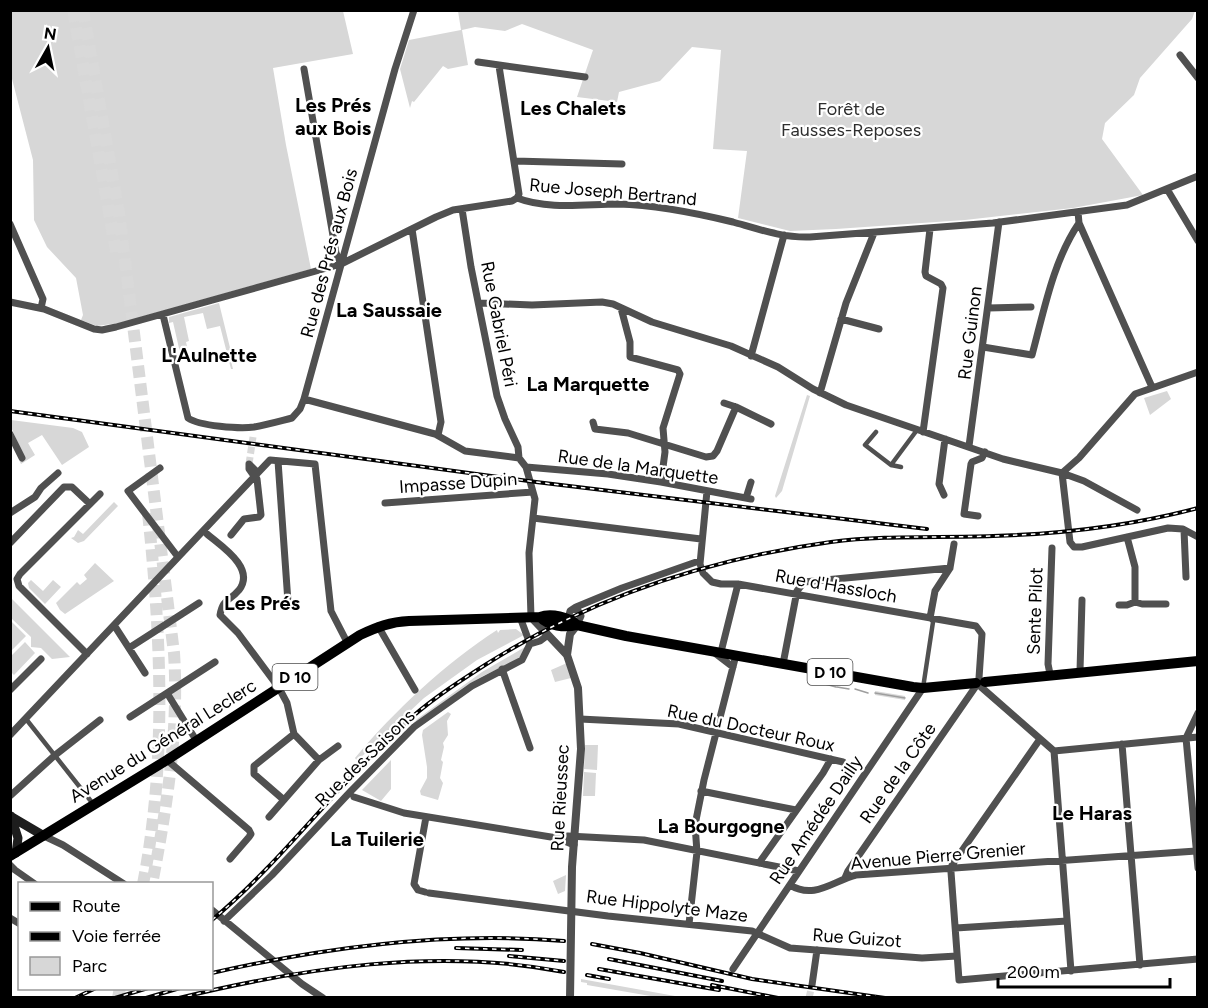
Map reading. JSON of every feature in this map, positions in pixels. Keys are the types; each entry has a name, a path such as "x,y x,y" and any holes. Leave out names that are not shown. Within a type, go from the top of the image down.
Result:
{"main road":[{"name":"Avenue du Général Leclerc","path":"13,854 167,760 348,644 378,626 392,622 530,617 545,623 570,627 572,622 716,652 923,688 1197,661"},
{"path":"10,816 44,836"},
{"path":"10,816 18,838 13,854"}],"street":[{"name":"Rue des Prés aux Bois","path":"163,315 188,418 192,421 255,427 292,418 300,410 414,10"},
{"path":"1180,55 1197,78"},
{"path":"478,62 585,77"},
{"path":"499,66 515,161 519,194 517,198"},
{"path":"304,69 336,253 341,264"},
{"path":"515,161 622,164"},
{"name":"Rue Joseph Bertrand","path":"10,302 41,308 81,325 102,330 341,264 436,217 462,209 512,201 517,198 548,204 618,204 694,213 784,235 805,237 930,229 1127,205 1197,176"},
{"path":"1167,189 1197,241"},
{"name":"Rue Gabriel Péri","path":"462,209 497,396 518,447 519,458 526,467 533,492 534,518 528,570 530,617"},
{"path":"1078,212 1079,223 1152,387"},
{"name":"Rue Guinon","path":"969,446 999,222"},
{"path":"983,347 1032,355 1054,276 1079,223"},
{"path":"10,224 42,297 41,308"},
{"path":"412,229 441,422 438,435"},
{"path":"891,465 901,457 920,430 943,288 941,284 928,278 925,272 930,229"},
{"path":"820,393 841,319 874,233"},
{"path":"751,356 784,235"},
{"path":"479,303 532,305 602,302 652,322 730,346 790,373 820,393 846,405 1019,463 1062,473 1103,490 1137,510"},
{"path":"988,308 1031,307"},
{"path":"621,308 630,342 630,357 678,370 680,374 663,428 665,459 661,482"},
{"path":"841,319 879,330"},
{"path":"1062,473 1079,458 1135,394 1197,372"},
{"path":"304,399 438,435 468,452 519,458"},
{"path":"724,402 771,424"},
{"path":"593,422 595,429 622,432 706,457 713,456 736,407"},
{"path":"253,437 255,427"},
{"path":"876,432 865,445 891,465 901,467"},
{"path":"10,434 22,459"},
{"path":"944,495 939,484 945,439"},
{"path":"978,516 964,514 971,464 982,458 985,452"},
{"path":"10,735 269,461 315,464 331,611 348,644"},
{"path":"278,461 288,602"},
{"name":"Rue de la Marquette","path":"526,467 608,474 749,499 751,482"},
{"path":"160,468 128,491 178,558"},
{"path":"10,513 35,497 40,488 58,473"},
{"path":"1062,473 1070,542 1074,547 1168,528 1184,530 1197,535"},
{"path":"231,535 244,519 261,515 258,479 255,474"},
{"path":"10,543 64,487 72,487 90,504"},
{"path":"567,655 572,622 570,611 635,583 699,561 707,491"},
{"name":"Impasse Dupin","path":"385,503 533,492"},
{"path":"87,654 18,582 20,574 100,494"},
{"path":"534,518 701,539"},
{"path":"1184,530 1186,577"},
{"path":"207,534 235,559 243,572 241,586 225,600 220,615 238,633 279,688 287,703 294,734 319,760"},
{"path":"1127,537 1135,567 1135,602"},
{"path":"923,688 933,622 930,618 935,591 950,568 954,544"},
{"name":"Sente Pilot","path":"1050,674 1048,664 1052,548"},
{"name":"Rue d'Hassloch","path":"699,561 703,573 712,582 738,584 976,626 982,632 980,683"},
{"path":"783,664 797,595 800,586 808,580 950,568"},
{"path":"733,667 716,652 738,584"},
{"path":"1080,671 1082,600"},
{"path":"1119,605 1135,602 1166,604"},
{"path":"129,648 199,603"},
{"path":"572,622 580,616 576,607"},
{"path":"530,617 530,644"},
{"name":"Rue Rieussec","path":"530,617 567,655 578,688 580,720 570,998"},
{"path":"114,625 145,673"},
{"path":"378,626 415,690"},
{"name":"Rue des Saisons","path":"224,921 272,875 414,727 472,686 522,660 530,644 548,635"},
{"path":"689,924 697,852 695,825 701,791 736,655"},
{"path":"12,685 41,659"},
{"path":"130,717 215,662"},
{"path":"502,669 530,748"},
{"path":"980,683 1054,751 1071,971"},
{"name":"Rue de la Côte","path":"845,878 980,683"},
{"name":"Rue Amédée Dailly","path":"733,969 923,688"},
{"path":"167,693 196,740"},
{"path":"1197,713 1186,738 1197,868"},
{"path":"26,719 94,805"},
{"path":"10,795 100,720"},
{"name":"Rue du Docteur Roux","path":"580,720 679,724 843,762"},
{"path":"284,800 254,774 254,771 255,766 294,734"},
{"path":"1054,751 1197,737"},
{"path":"1040,739 950,869 959,980 1197,959"},
{"path":"1122,744 1140,965"},
{"path":"269,817 319,760 338,747"},
{"path":"759,863 831,759"},
{"path":"167,760 249,830 249,837 230,858"},
{"path":"701,791 796,810"},
{"path":"354,797 392,810 426,817 557,838 560,836 575,841 645,840 673,844 697,852 799,871"},
{"name":"Rue Hippolyte Maze","path":"426,817 414,884 418,890 758,933"},
{"path":"44,836 63,845 121,882"},
{"name":"Avenue Pierre Grenier","path":"790,885 800,890 816,891 856,875 1196,851"},
{"path":"10,866 32,882"},
{"path":"213,911 302,984 323,998"},
{"path":"232,928 234,911"},
{"path":"956,928 1067,921"},
{"name":"Rue Guizot","path":"758,933 786,947 922,958 957,956"},
{"path":"812,985 817,950"}],"green space":[{"path":"10,11 343,11 353,54 273,68 311,269 119,323 97,326 81,320 83,315 76,278 47,247 34,220 33,160 11,75"},
{"name":"Forêt de Fausses-Reposes","path":"458,11 1195,11 1192,19 1140,78 1134,95 1105,123 1102,139 1143,195 1073,208 965,220 790,231 738,218 747,151 713,149 721,50 692,47 660,81 619,92 617,102 577,97 593,50 522,24 505,31 475,27 462,30 468,65 448,69 443,66 414,102 412,101 410,108 400,69 409,40 461,30"},
{"path":"219,303 233,360 231,361 233,369 231,369 220,326 207,329 203,313 184,317 189,341 186,342 189,355 181,357 173,322 169,323 169,317"},
{"path":"1167,391 1171,399 1150,415 1144,398"},
{"path":"807,395 810,396 782,491 776,498 775,496"},
{"path":"11,420 73,428 82,432 89,447 62,465 42,435 28,443 35,455 21,464 19,460 24,457 11,427"},
{"path":"114,502 118,506 84,541 78,543 71,538 78,530 83,534"},
{"path":"95,563 114,581 65,614 56,603 77,582 80,585 87,579 84,575"},
{"path":"31,580 43,591 53,580 61,587 45,604 29,588 28,583"},
{"path":"11,598 70,657 52,659 41,648 31,647 31,637 11,618"},
{"path":"11,621 26,636 10,651"},
{"path":"516,629 524,635 477,660 424,698 357,761 355,758 386,723 459,657 497,630 498,633 500,630"},
{"path":"25,642 35,653 14,675 11,672 11,656"},
{"path":"525,647 519,659 463,688 414,724 413,722 482,672"},
{"path":"567,663 571,678 555,682 551,670"},
{"path":"875,691 905,696 905,700 875,695"},
{"path":"448,712 451,714 447,721 448,735 443,743 440,778 443,783 438,800 421,795 420,791 427,778 422,735 423,730"},
{"path":"585,745 598,745 597,770 584,769"},
{"path":"391,760 391,789 381,801 362,790"},
{"path":"584,772 596,773 595,796 583,796"},
{"path":"566,875 565,891 558,894 553,881"},
{"path":"581,979 675,996 656,997 587,985 581,982"}],"waterway":[{"path":"812,683 821,684"},
{"path":"825,684 836,687"},
{"path":"837,687 849,689"},
{"path":"855,689 868,693"},
{"path":"875,693 905,698"}],"tunnel":[{"path":"73,10 116,252"},
{"path":"83,10 119,213 174,653 173,740 152,882"},
{"path":"249,464 253,437"},
{"path":"143,882 151,838 159,745 156,606 148,513"},
{"path":"809,998 812,985"},
{"path":"118,998 120,990"}],"railway":[{"path":"10,411 536,482 927,529"},
{"path":"213,919 264,871 386,741 421,710 466,677 525,641 608,601 695,571 785,549 871,538 993,536 1070,531 1147,520 1198,508"},
{"path":"213,973 299,956 387,943 476,938 564,941"},
{"path":"592,944 752,979 885,998"},
{"path":"456,948 522,950"},
{"path":"509,956 564,961"},
{"path":"609,959 722,981"},
{"path":"179,998 274,978 370,964 468,961 564,972"},
{"path":"599,969 719,990"},
{"path":"587,975 609,979"},
{"path":"712,985 778,998"},
{"path":"75,998 92,990"},
{"path":"115,998 141,990"},
{"path":"146,998 173,990"}],"district":[{"name":"Les Chalets","path":"573,108"},
{"name":"Les Prés aux Bois","path":"333,116"},
{"name":"La Saussaie","path":"389,310"},
{"name":"L'Aulnette","path":"209,355"},
{"name":"La Marquette","path":"588,384"},
{"name":"Les Prés","path":"262,603"},
{"name":"Le Haras","path":"1092,813"},
{"name":"La Bourgogne","path":"721,826"},
{"name":"La Tuilerie","path":"377,839"}]}
